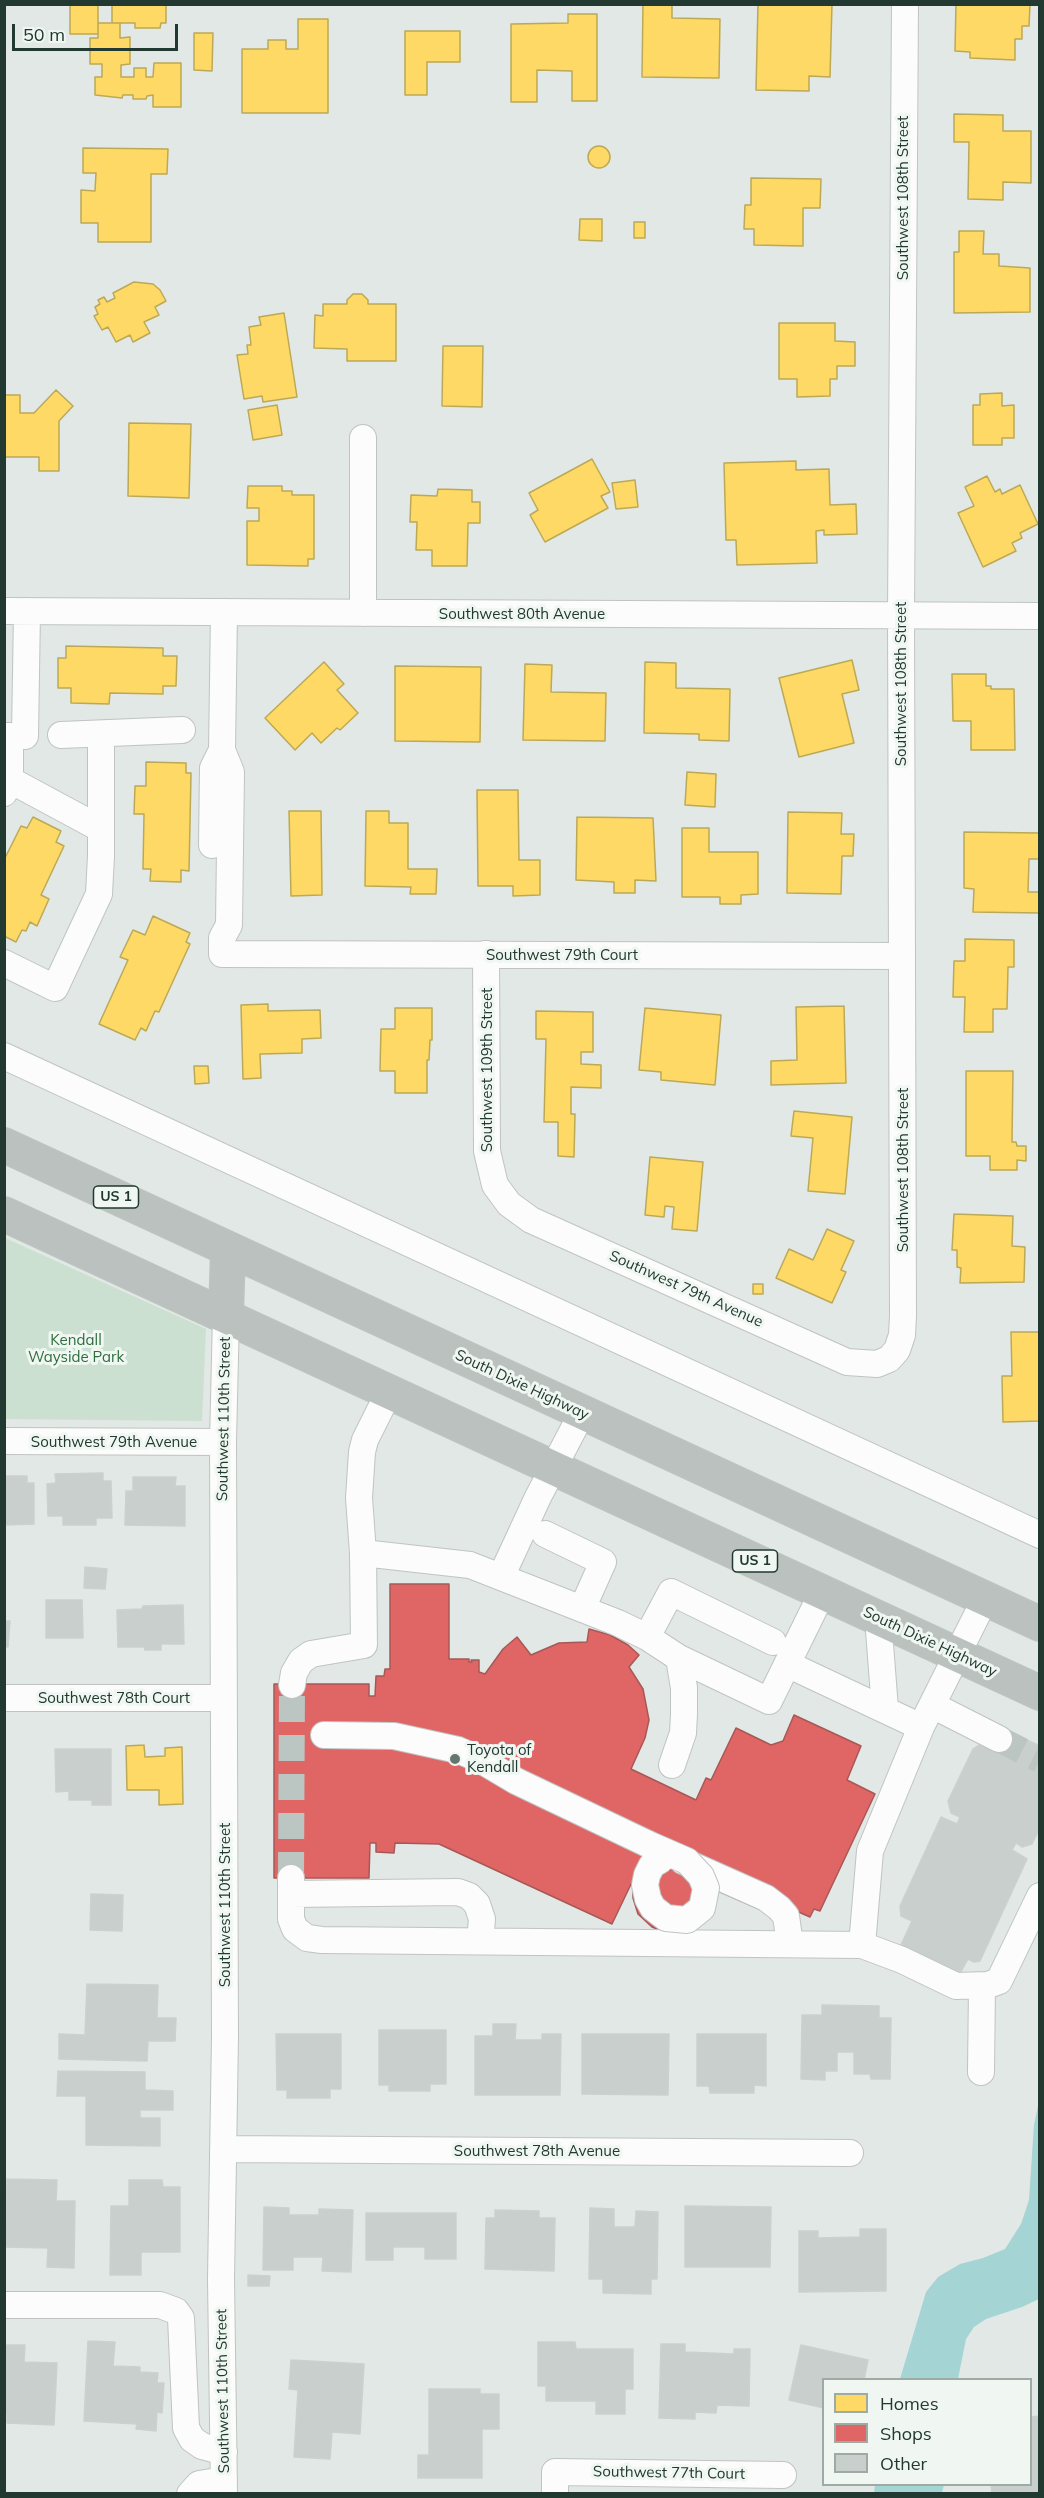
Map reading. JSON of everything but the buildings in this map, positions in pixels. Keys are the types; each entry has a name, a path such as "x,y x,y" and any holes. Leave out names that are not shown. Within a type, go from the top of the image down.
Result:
{"highway":[{"name":"South Dixie Highway","path":"4,1145 1040,1624"},
{"name":"South Dixie Highway","path":"4,1214 1040,1693"},
{"path":"226,1316 228,1249"}],"street":[{"name":"Southwest 108th Street","path":"889,1359 897,1350 902,1335 903,1316 901,615 904,4"},
{"path":"363,438 363,613"},
{"name":"Southwest 80th Avenue","path":"16,611 1040,616"},
{"path":"16,611 13,736 7,786 101,829"},
{"name":"Southwest 79th Court","path":"224,612 222,750 231,772 229,925 222,946 486,954 902,957"},
{"path":"61,735 182,730"},
{"path":"4,963 56,988 99,894 100,734"},
{"name":"Southwest 109th Street","path":"486,954 485,1139 488,1162 495,1185"},
{"path":"4,1056 1040,1535"},
{"name":"Southwest 79th Avenue","path":"495,1185 509,1203 531,1220 848,1362 877,1364 889,1359"},
{"name":"Southwest 110th Street","path":"224,2486 221,2279 223,1442 226,1316"},
{"path":"292,1685 294,1673 301,1661 311,1654 364,1645 363,1553 359,1498 362,1452 365,1440 389,1392"},
{"path":"501,1577 582,1413"},
{"name":"Southwest 79th Avenue","path":"4,1441 223,1442"},
{"path":"545,1534 603,1562 582,1609"},
{"path":"363,1553 470,1565 647,1637 679,1658 769,1701 822,1593"},
{"path":"647,1637 671,1592 773,1642"},
{"path":"862,1945 870,1851 927,1716 985,1599"},
{"path":"878,1618 885,1709"},
{"path":"672,1765 683,1733 684,1688 679,1658"},
{"path":"787,1664 885,1709 927,1716 999,1739"},
{"name":"Southwest 78th Court","path":"4,1698 224,1698"},
{"path":"324,1735 394,1736 458,1750 479,1758 516,1781 655,1851 766,1898 786,1916 790,1937"},
{"path":"480,1941 482,1919 477,1904 469,1896 458,1892 291,1886 291,1919 295,1929 307,1938 480,1941 790,1937 862,1945 902,1960 956,1986 982,1986 999,1981 1039,1899"},
{"path":"981,2072 982,1986"},
{"name":"Southwest 78th Avenue","path":"223,2149 850,2153"},
{"path":"4,2305 160,2305 176,2311 181,2318 186,2428 192,2439 202,2446 224,2452"},
{"path":"183,2365 223,2374"},
{"name":"Southwest 77th Court","path":"555,2483 783,2475"},
{"path":"190,2493 199,2484 224,2486"}],"green space":[{"name":"Kendall Wayside Park","path":"5,1238 206,1329 202,1421 5,1419"}],"water":[{"path":"1039,2101 1039,2299 986,2319 974,2327 966,2339 958,2378 900,2378 926,2292 938,2277 960,2264 1005,2249 1021,2224 1029,2200 1034,2125"},
{"path":"875,2486 944,2486 942,2493 874,2493"}],"tunnel":[{"path":"291,1878 292,1685"},
{"path":"999,1739 1040,1760"}],"place":[{"name":"Toyota of Kendall","path":"455,1759"}]}
